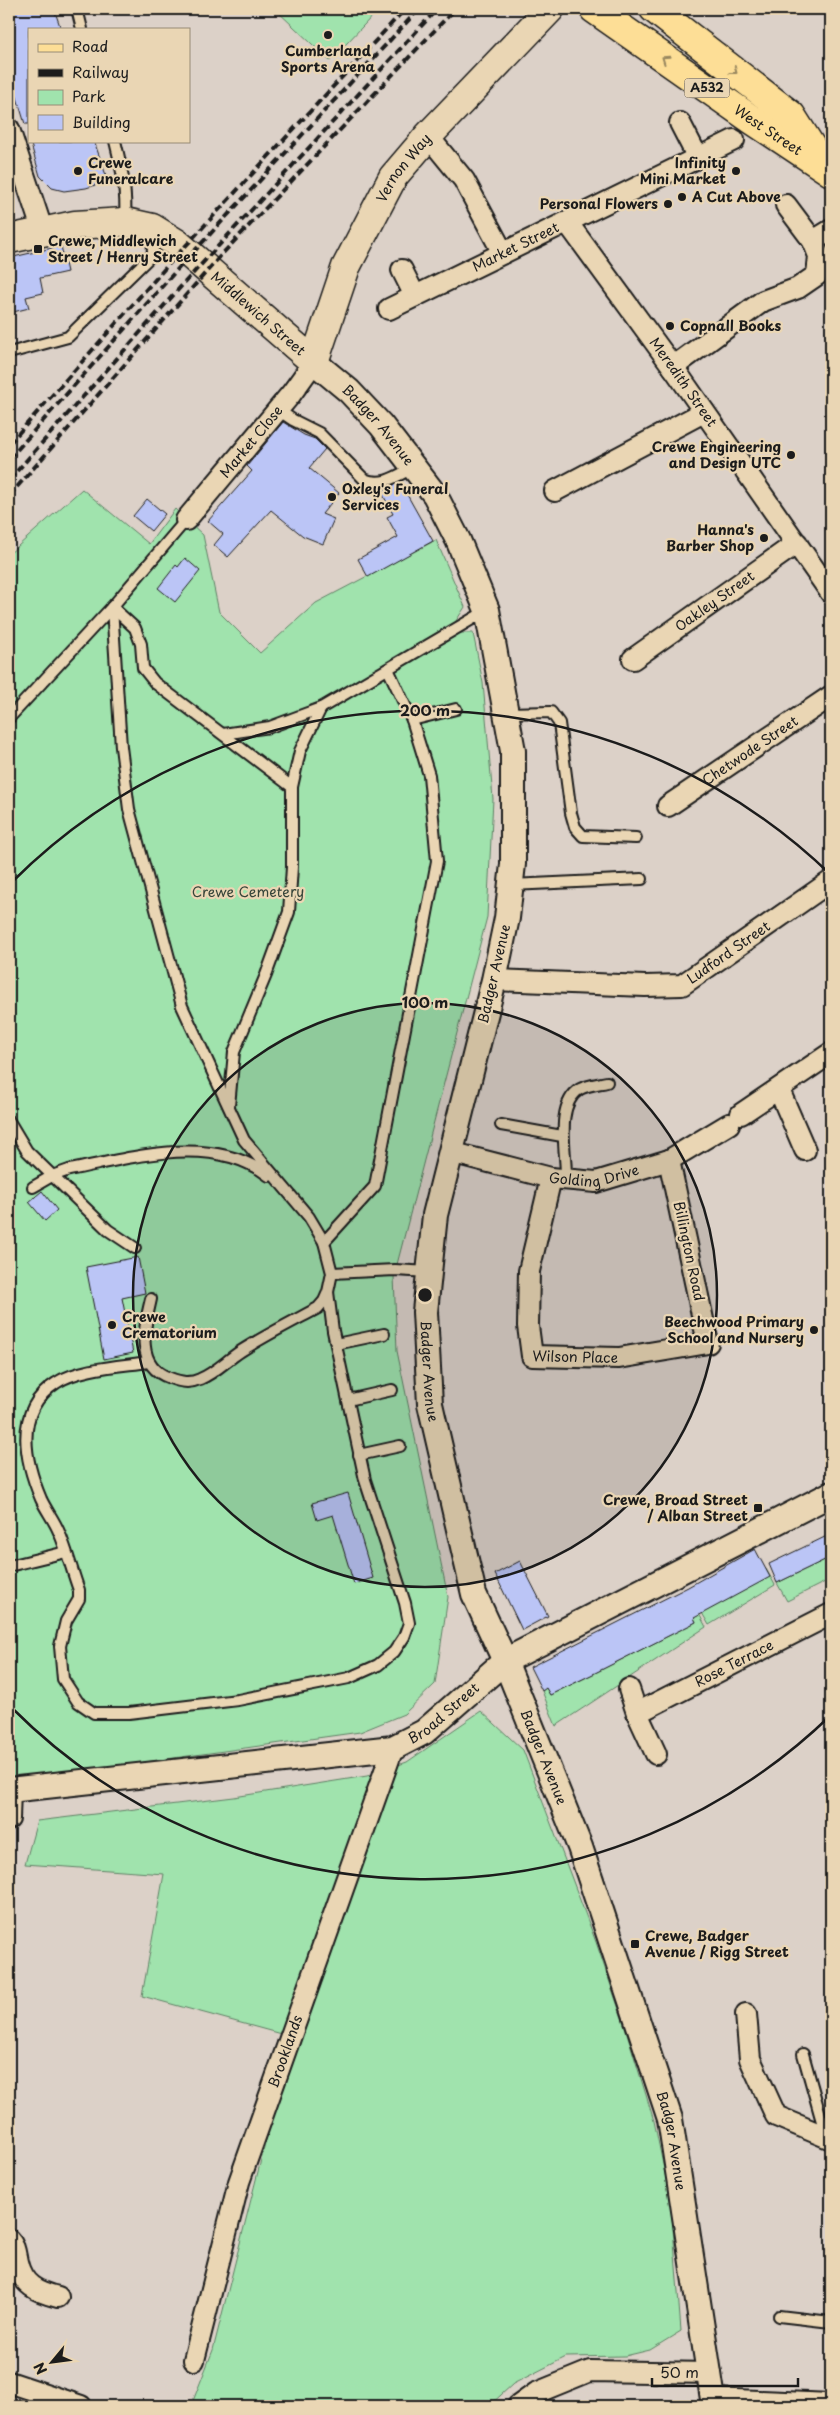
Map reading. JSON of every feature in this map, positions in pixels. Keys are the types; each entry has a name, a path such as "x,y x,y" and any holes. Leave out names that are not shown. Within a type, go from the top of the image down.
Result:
{"main road":[{"name":"Vernon Way","path":"314,362 346,267 393,177 428,136 550,9"},
{"name":"West Street","path":"594,9 751,119 827,165"},
{"name":"West Street","path":"654,9 791,115 827,165"},
{"name":"Middlewich Street","path":"9,239 75,225 125,222 152,228 178,244 314,362"}],"street":[{"path":"680,123 698,158"},
{"path":"9,129 13,160 43,232"},
{"path":"428,136 464,180 503,253"},
{"name":"Market Street","path":"389,309 734,140"},
{"path":"673,367 763,301 798,288 816,275 819,256 812,242 786,205"},
{"name":"Meredith Street","path":"567,222 673,367 831,593"},
{"path":"812,242 831,230"},
{"path":"402,270 415,296"},
{"name":"Market Close","path":"186,520 278,410 314,362"},
{"name":"Badger Avenue","path":"314,362 349,391 381,425 439,502 458,540 487,610 513,751 513,864 494,980 435,1215 425,1312 430,1404 474,1594 505,1661 580,1847 670,2120 711,2373 714,2402"},
{"path":"556,491 704,412"},
{"name":"Oakley Street","path":"633,659 796,543"},
{"name":"Chetwode Street","path":"668,806 831,696"},
{"name":"Ludford Street","path":"494,980 645,986 682,985 831,881"},
{"name":"Golding Drive","path":"450,1152 558,1178 596,1182 670,1160 779,1090 831,1053"},
{"path":"779,1090 805,1150"},
{"name":"Billington Road","path":"670,1160 708,1343"},
{"name":"Wilson Place","path":"558,1178 529,1271 528,1326 532,1356 619,1358 708,1343"},
{"name":"Broad Street","path":"9,1789 393,1748 424,1732 505,1661 831,1494"},
{"name":"Rose Terrace","path":"637,1713 831,1614"},
{"path":"629,1689 637,1713 656,1754"},
{"name":"Brooklands","path":"194,2360 239,2182 393,1748"},
{"path":"9,1789 9,1819"},
{"path":"746,2014 750,2059 776,2116 829,2137"},
{"path":"9,2240 13,2245 18,2267 26,2283 39,2292 58,2298"},
{"path":"518,2406 536,2393 590,2371 711,2373"},
{"path":"9,2382 81,2406"},
{"path":"714,2402 831,2404"}],"lane":[{"path":"76,9 82,28"},
{"path":"115,142 127,197 125,222"},
{"path":"9,353 68,337 153,254 152,228"},
{"path":"278,410 319,433 364,479 374,483 383,483 414,467"},
{"path":"9,718 112,607 186,520"},
{"path":"112,607 135,628 141,644 143,668 155,683 292,787"},
{"path":"112,607 121,747 129,809 182,1006 244,1140 308,1216 324,1242 332,1273 328,1292 318,1308 240,1352 200,1379 185,1383 168,1378 156,1371 148,1362 144,1347 145,1324 151,1299"},
{"path":"223,734 270,726 321,708 487,610"},
{"path":"324,1242 375,1186 437,861 429,775 412,720 388,669"},
{"path":"229,1109 234,1052 266,975 289,912 292,867 292,787 300,751 321,708"},
{"path":"412,720 456,709"},
{"path":"506,713 552,712 556,716 559,722 571,813 575,827 583,836 636,838"},
{"path":"511,885 642,879"},
{"path":"558,1178 566,1157 562,1136 569,1100 578,1090 607,1082"},
{"path":"9,1121 27,1151 108,1230 135,1248"},
{"path":"500,1125 562,1136"},
{"path":"34,1187 52,1176 70,1170 179,1151 204,1151 235,1158 260,1170 285,1190"},
{"path":"332,1273 395,1270 429,1272"},
{"path":"148,1362 78,1374 56,1382 38,1399 28,1417 25,1432 29,1469 41,1500 59,1530 79,1590 79,1599 66,1621 60,1646 62,1679 78,1702 94,1713 129,1713 238,1700 349,1678 378,1665 394,1652 404,1638 409,1623 405,1603 365,1480 336,1344 328,1292"},
{"path":"336,1344 384,1334"},
{"path":"348,1400 392,1390"},
{"path":"359,1455 400,1446"},
{"path":"9,1566 66,1552"},
{"path":"803,2054 829,2137"},
{"path":"778,2316 831,2322"}],"green space":[{"name":"Cumberland Sports Arena","path":"275,9 379,9 330,61"},
{"name":"Crewe Cemetery","path":"82,489 149,544 175,509 203,535 219,612 260,653 316,603 436,540 465,607 454,624 459,633 473,633 483,683 493,799 487,917 394,1276 397,1351 448,1597 435,1684 404,1714 360,1732 9,1781 9,554"},
{"path":"831,1557 831,1579 787,1601 777,1583"},
{"path":"766,1569 775,1585 709,1625 698,1606"},
{"path":"697,1610 706,1627 556,1726 542,1691 546,1688 550,1695 564,1688 561,1681 567,1677 571,1685 696,1622 692,1613"},
{"path":"481,1711 523,1750 596,1942 625,2027 654,2121 671,2203 681,2331 650,2350 625,2356 566,2357 513,2384 489,2406 191,2406 213,2350 292,2037 142,1996 164,1874 25,1864 37,1821 234,1797 367,1776 407,1762"}],"building":[{"path":"9,9 54,9 61,28 28,28 28,124 25,124 9,71"},
{"path":"30,142 94,142 108,181 86,188 64,191 52,188 40,176"},
{"path":"61,246 67,272 40,278 43,293 26,297 29,308 9,313 9,258"},
{"path":"283,422 304,435 315,439 325,449 309,468 339,493 322,514 334,519 323,544 303,536 271,510 228,557 214,545 223,534 208,521 252,471 247,466"},
{"path":"400,482 433,541 368,577 358,559 398,537 387,517 393,514 381,491"},
{"path":"147,499 165,514 151,531 133,516"},
{"path":"185,558 200,571 175,602 158,588 176,565 178,567"},
{"path":"42,1191 57,1210 45,1221 29,1202"},
{"name":"Crewe Crematorium","path":"138,1257 145,1293 122,1298 133,1353 104,1359 86,1267"},
{"path":"348,1493 373,1578 354,1584 333,1515 317,1520 312,1503"},
{"path":"831,1534 831,1557 777,1583 769,1564"},
{"path":"755,1549 770,1577 694,1618 696,1622 593,1674 550,1695 546,1688 542,1691 530,1667 688,1587"},
{"path":"520,1561 548,1616 522,1630 495,1574"}],"railway":[{"path":"9,444 167,266 405,9"},
{"path":"9,459 174,273 419,9"},
{"path":"9,480 185,282 437,9"},
{"path":"9,496 223,253 455,9"}],"place":[{"name":"Cumberland Sports Arena","path":"328,35"},
{"name":"Crewe Funeralcare","path":"78,171"},
{"name":"Infinity Mini Market","path":"736,171"},
{"name":"A Cut Above","path":"682,197"},
{"name":"Personal Flowers","path":"668,204"},
{"name":"Crewe, Middlewich Street / Henry Street","path":"38,249"},
{"name":"Copnall Books","path":"670,326"},
{"name":"Crewe Engineering and Design UTC","path":"791,455"},
{"name":"Oxley's Funeral Services","path":"332,497"},
{"name":"Hanna's Barber Shop","path":"764,538"},
{"name":"Crewe Crematorium","path":"112,1325"},
{"name":"Beechwood Primary School and Nursery","path":"814,1330"},
{"name":"Crewe, Broad Street / Alban Street","path":"758,1508"},
{"name":"Crewe, Badger Avenue / Rigg Street","path":"635,1944"}]}
